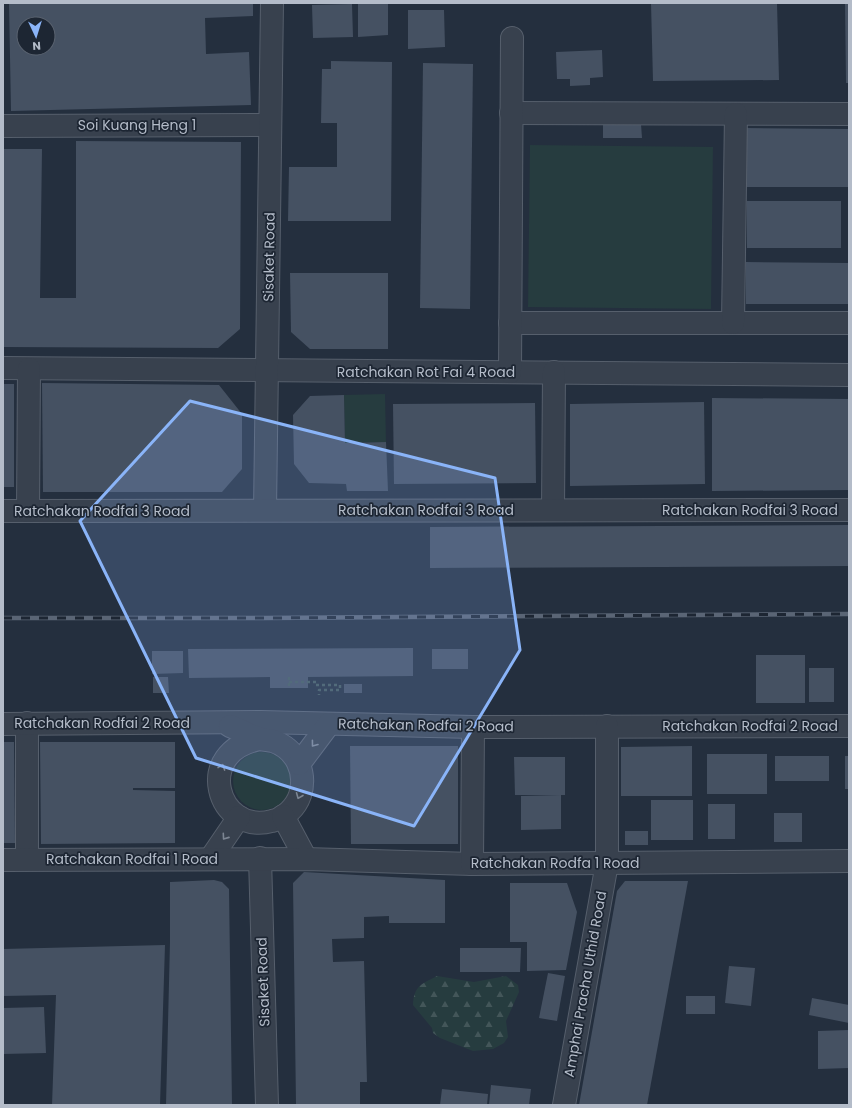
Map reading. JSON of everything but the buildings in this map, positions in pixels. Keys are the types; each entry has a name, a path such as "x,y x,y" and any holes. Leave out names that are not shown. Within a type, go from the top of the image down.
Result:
{"street":[{"name":"Sisaket Road","path":"265,510 272,3"},
{"path":"510,372 512,38"},
{"path":"511,113 849,114"},
{"path":"734,323 736,114"},
{"name":"Soi Kuang Heng 1","path":"3,126 270,125"},
{"path":"510,323 849,323"},
{"name":"Ratchakan Rot Fai 4 Road","path":"3,368 849,375"},
{"path":"28,511 29,368"},
{"path":"553,510 554,372"},
{"name":"Ratchakan Rodfai 3 Road","path":"3,511 849,510"},
{"path":"27,723 28,859"},
{"name":"Ratchakan Rodfai 2 Road","path":"3,724 223,723 261,731 329,724 473,726 849,726"},
{"path":"299,764 329,724"},
{"path":"472,864 473,726"},
{"name":"Amphai Pracha Uthid Road","path":"564,1105 607,863 607,726"},
{"path":"261,731 272,741 283,746 292,754 299,764 302,775 302,787 295,803 284,816 273,821 262,822 250,821 239,817 223,800 219,789 219,777 222,765 228,754 237,746 248,741 261,731"},
{"path":"284,816 306,859"},
{"path":"211,858 239,817"},
{"name":"Sisaket Road","path":"260,858 267,1105"},
{"name":"Ratchakan Rodfai 1 Road","path":"3,860 260,858"},
{"name":"Ratchakan Rodfa 1 Road","path":"260,858 472,864 849,861"}],"path":[{"path":"289,677 289,688"},
{"path":"289,682 316,682 316,685 340,685 340,690 319,690 319,695"}],"highlighted area":[{"path":"190,401 495,478 520,650 414,826 196,758 80,521"}],"green space":[{"path":"530,145 713,147 711,309 528,307"},
{"path":"385,394 386,442 345,443 344,395"},
{"path":"262,752 278,757 286,765 291,781 286,797 278,805 262,810 246,805 238,797 233,781 238,765 246,757"},
{"path":"437,976 474,982 506,976 518,985 519,992 506,1021 508,1037 504,1043 493,1049 473,1051 440,1038 433,1033 432,1028 413,1005 417,989 423,983"}],"railway":[{"path":"3,618 264,618 849,614"}]}
